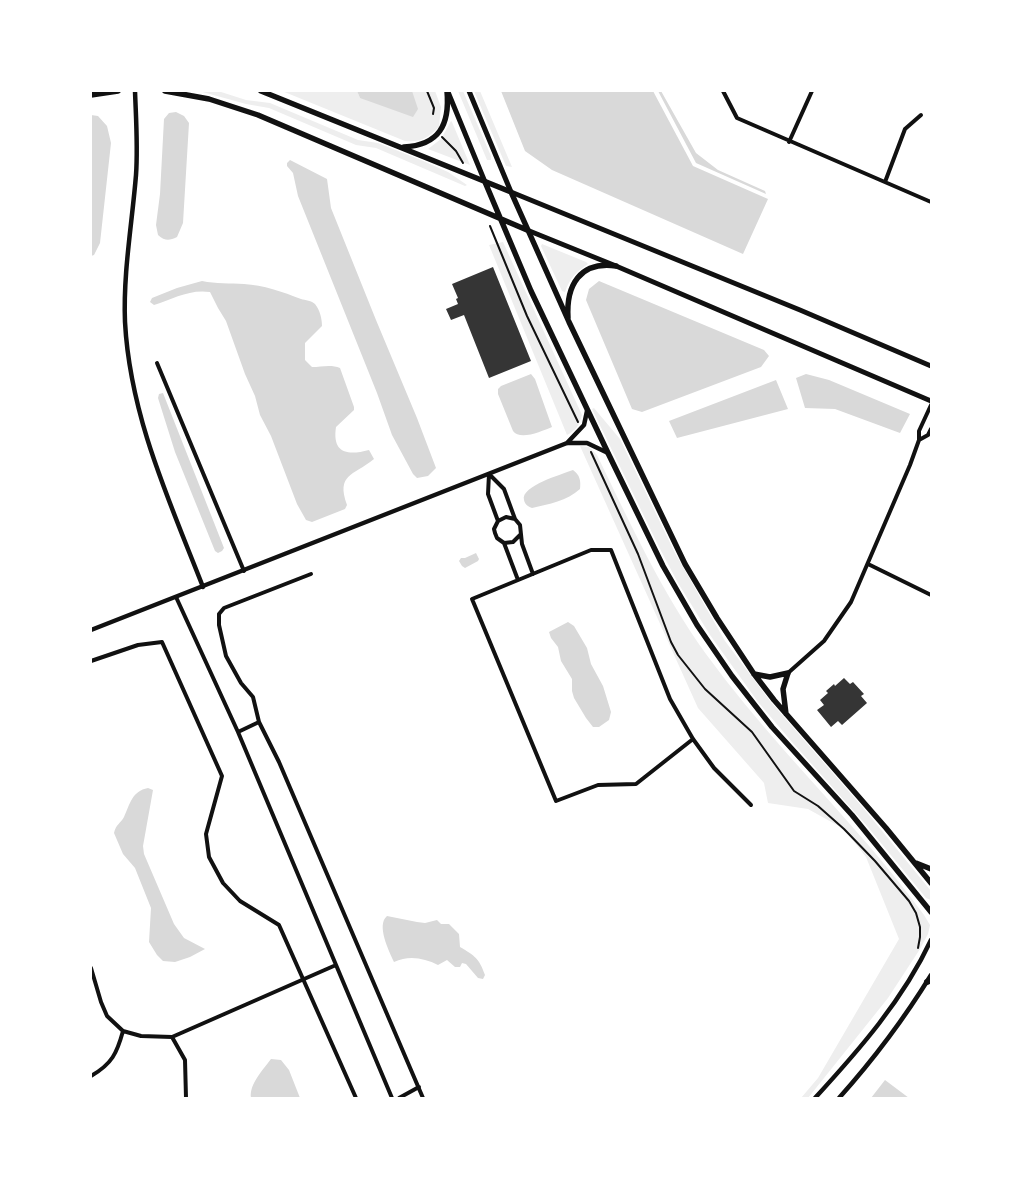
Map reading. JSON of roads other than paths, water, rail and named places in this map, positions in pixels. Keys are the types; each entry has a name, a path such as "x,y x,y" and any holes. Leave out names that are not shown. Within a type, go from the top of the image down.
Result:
{"main road":[{"path":"91,94 118,91"},
{"path":"165,91 209,99 258,115 616,266 931,403"},
{"path":"261,91 800,310 931,366"},
{"path":"402,148 426,142 439,134 448,112 447,91"},
{"path":"447,91 531,291 641,524 677,591 732,676 772,727 852,815 931,912"},
{"path":"469,91 527,230 569,322 686,564 717,618 754,674 787,716 881,821 931,883"},
{"path":"569,322 569,297 576,278 595,267 616,266"},
{"path":"754,674 770,677 788,673 783,689 787,716"},
{"path":"915,862 931,868"}],"street":[{"path":"135,91 136,174 125,291 127,352 140,418 150,451 203,586"},
{"path":"723,91 736,118 931,202"},
{"path":"789,142 812,91"},
{"path":"885,182 905,129 921,115"},
{"path":"157,363 244,571"},
{"path":"788,673 816,650 833,630 851,602 920,440 919,431 931,403"},
{"path":"567,443 584,425 587,411"},
{"path":"920,440 928,435 931,428"},
{"path":"91,630 567,443 586,443 608,454"},
{"path":"489,474 504,489 515,519 520,525 520,535 533,574"},
{"path":"489,474 488,494 498,521"},
{"path":"515,519 506,517 498,521 494,529 497,538 504,543 518,580"},
{"path":"504,543 513,542 520,535"},
{"path":"693,739 636,784 598,785 556,801 472,599 591,550 610,550 670,699 693,739 714,768 751,806"},
{"path":"868,564 931,596"},
{"path":"311,574 224,608 219,614 219,625 226,656 241,683 253,697 259,722 279,762 423,1098"},
{"path":"176,597 238,732 392,1098"},
{"path":"91,661 138,645 162,642 222,776 206,834 210,857 223,883 240,901 279,925 356,1098"},
{"path":"238,732 259,722"},
{"path":"815,1098 847,1063 890,1008 931,940"},
{"path":"91,968 107,1016 123,1031 141,1036 172,1037 336,965"},
{"path":"839,1098 882,1046 929,981 931,975"},
{"path":"91,1076 105,1068 118,1048 123,1031"},
{"path":"172,1037 185,1060 186,1098"},
{"path":"399,1098 419,1087"}]}
